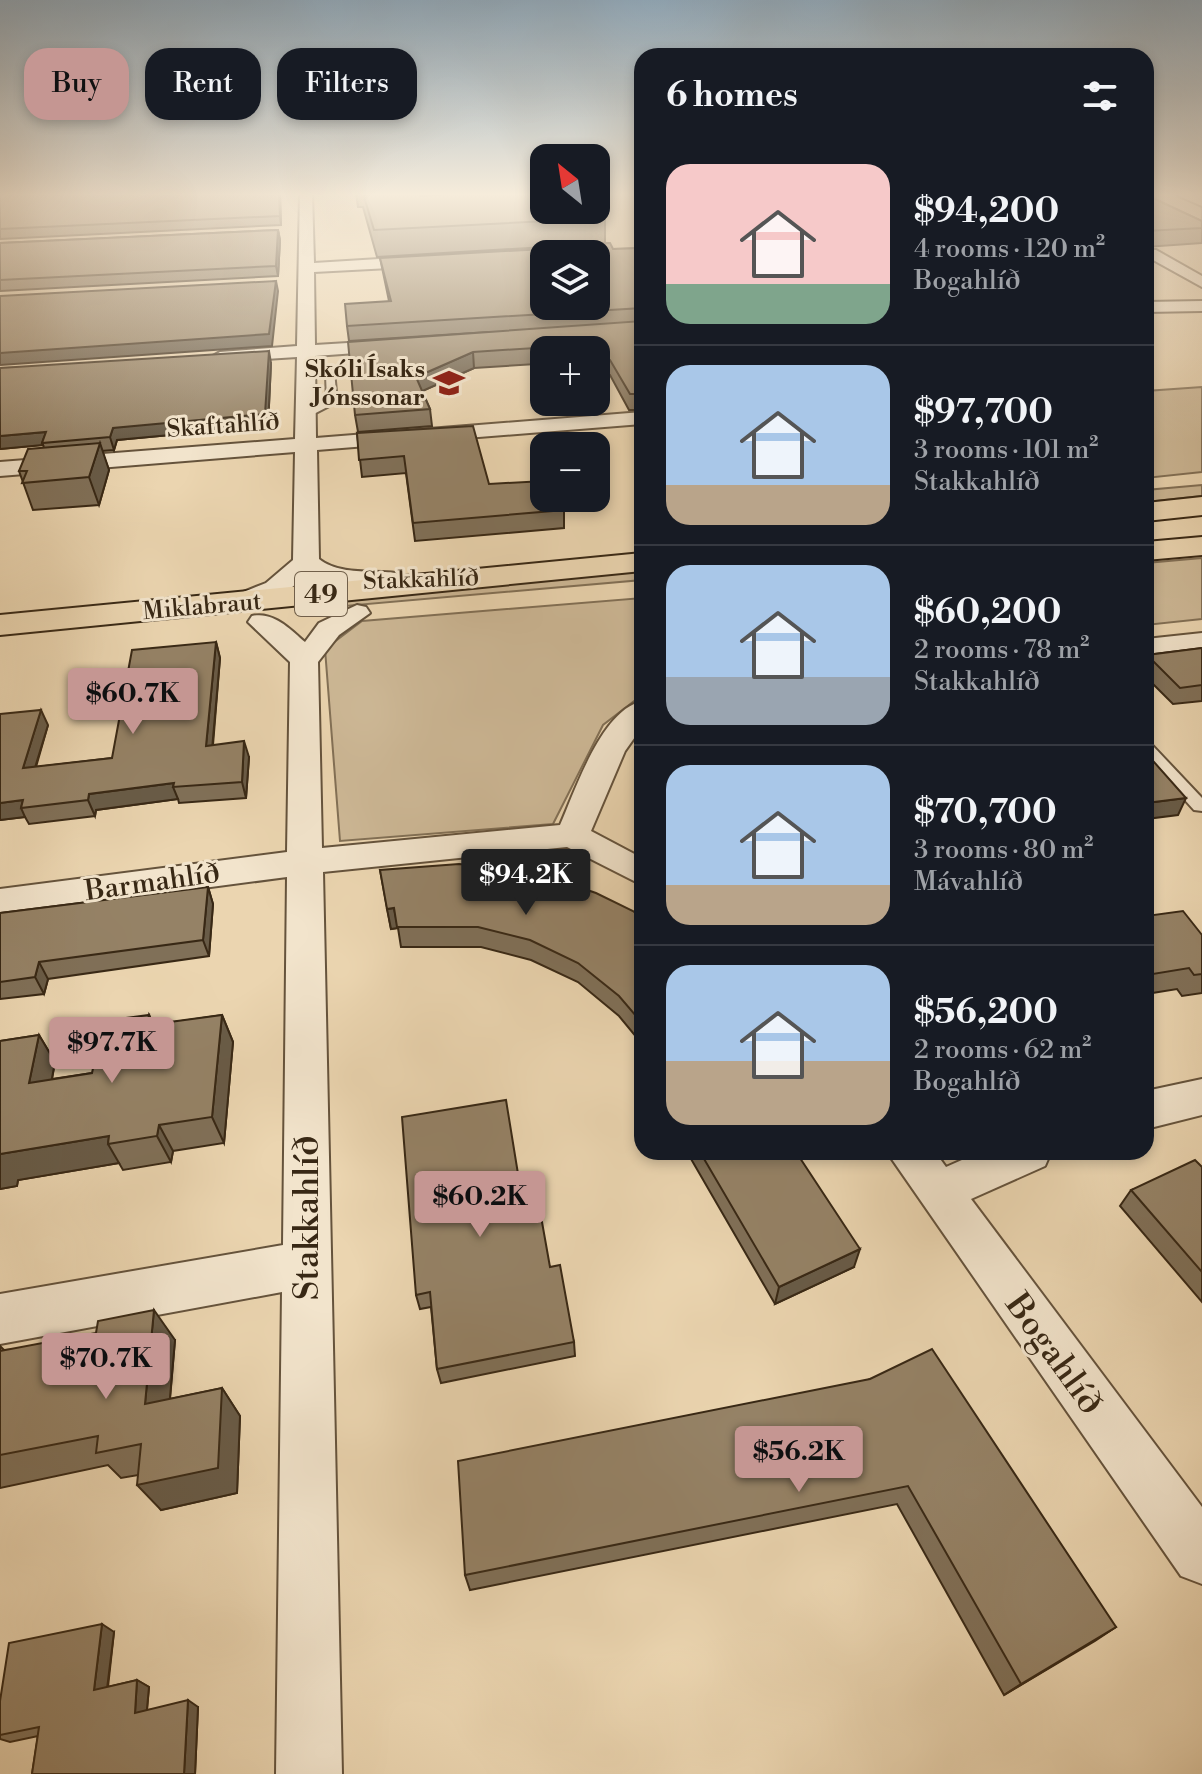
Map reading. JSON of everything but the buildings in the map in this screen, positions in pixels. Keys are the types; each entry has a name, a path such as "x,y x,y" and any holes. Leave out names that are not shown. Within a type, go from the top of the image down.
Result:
{"main road":[{"path":"1154,511 1202,506"},
{"path":"1154,550 1202,546"},
{"name":"Miklabraut","path":"0,649 493,577 634,563"},
{"name":"Miklabraut","path":"0,625 252,612 357,613 634,589"}],"street":[{"path":"304,662 294,647 252,612 306,562 306,359 302,278 319,276"},
{"path":"1154,307 1202,306"},
{"path":"199,358 306,359 413,343"},
{"name":"Skaftahlíð","path":"0,469 634,419"},
{"name":"Stakkahlíð","path":"306,562 330,579 348,582 493,577"},
{"name":"Stakkahlíð","path":"309,1774 304,662 329,629 357,613"},
{"path":"1154,646 1202,641"},
{"path":"572,835 616,741 634,716"},
{"path":"305,862 572,835 634,869"},
{"name":"Barmahlíð","path":"0,902 305,862"},
{"path":"1154,1108 1202,1097"},
{"path":"923,1172 987,1160"},
{"name":"Bogahlíð","path":"923,1172 1202,1555"},
{"path":"0,1319 306,1264"}],"lane":[{"path":"1154,757 1200,806"}],"shaded area":[{"path":"1202,387 1202,472 1154,477 1154,390"},
{"path":"1202,485 1202,496 1154,501 1154,489"},
{"path":"1202,558 1202,619 1154,624 1154,562"},
{"path":"634,572 634,581 345,606 345,600"},
{"path":"634,599 634,701 603,725 553,824 340,841 325,649 362,621"}],"place":[{"name":"Skóli Ísaks Jónssonar","path":"449,383"}]}
